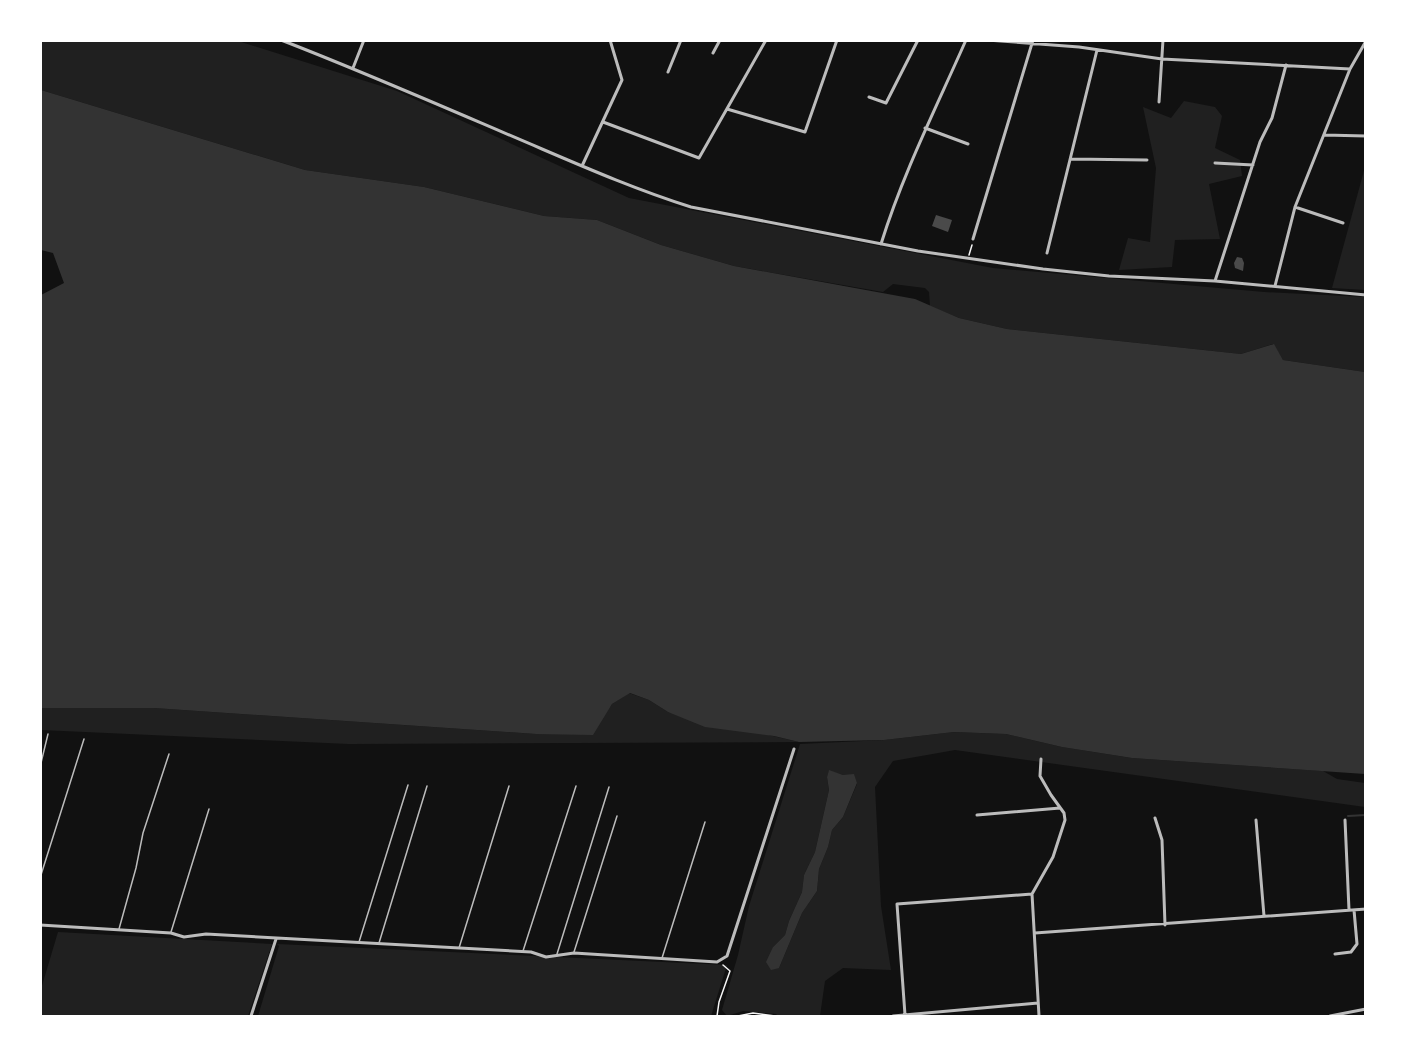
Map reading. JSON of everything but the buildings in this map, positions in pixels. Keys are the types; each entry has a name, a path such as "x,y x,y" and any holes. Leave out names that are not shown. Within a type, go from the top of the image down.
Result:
{"street":[{"path":"281,40 353,68 663,199 691,207 881,244 968,258 1109,276 1215,281 1365,295"},
{"path":"353,68 364,40"},
{"path":"582,166 622,80 610,40"},
{"path":"668,72 681,40"},
{"path":"713,53 720,40"},
{"path":"603,122 699,158 766,40"},
{"path":"727,110 805,132 837,40"},
{"path":"869,97 886,103 918,40"},
{"path":"881,244 891,212 925,128 966,40"},
{"path":"987,40 1033,42 1162,59 1350,69"},
{"path":"1079,47 1081,40"},
{"path":"1159,102 1163,40"},
{"path":"1275,286 1295,207 1350,69 1365,41"},
{"path":"973,239 1033,42"},
{"path":"1047,253 1097,50"},
{"path":"1215,281 1260,142 1272,118 1286,65"},
{"path":"925,128 968,144"},
{"path":"1324,135 1365,136"},
{"path":"1070,159 1147,160"},
{"path":"1215,163 1253,165"},
{"path":"1295,207 1343,223"},
{"path":"40,925 171,933 184,937 206,934 523,952 546,957 574,953 717,962 727,956 794,749"},
{"path":"1039,1017 1032,894 1053,857 1065,820 1064,813 1040,776 1041,759"},
{"path":"977,816 1060,808"},
{"path":"1155,818 1162,840 1165,925"},
{"path":"1256,820 1264,916"},
{"path":"1345,820 1348,910"},
{"path":"906,1015 897,904 1032,894"},
{"path":"1035,933 1365,909"},
{"path":"1335,954 1351,952 1357,944 1354,910"},
{"path":"251,1017 276,939"},
{"path":"893,1017 1038,1002"},
{"path":"1330,1017 1365,1009"}],"lane":[{"path":"40,767 48,734"},
{"path":"40,878 84,739"},
{"path":"119,930 143,833 169,754"},
{"path":"358,943 408,785"},
{"path":"378,944 428,786"},
{"path":"458,948 509,786"},
{"path":"523,952 576,786"},
{"path":"556,955 609,787"},
{"path":"171,933 209,809"},
{"path":"574,953 617,816"},
{"path":"662,959 705,822"}],"path":[{"path":"968,258 973,239"},
{"path":"717,962 727,966 730,971 719,1002 717,1017"},
{"path":"738,1017 753,1013 775,1017"}],"shaded area":[{"path":"40,41 238,41 397,91 629,198 993,268 1264,292 1365,297 1365,372 1283,360 1273,344 1241,354 1007,329 959,318 930,306 929,292 925,288 893,284 883,292 734,266 661,245 597,220 544,216 424,187 305,170 41,90"},
{"path":"41,90 305,170 424,187 544,216 597,220 661,245 734,266 915,299 959,318 1007,329 1241,354 1274,344 1283,360 1365,372 1365,774 1132,758 1062,747 1006,734 954,732 884,740 799,742 774,736 705,727 630,693 612,704 593,735 536,734 154,708 41,708 41,295 64,283 53,253 41,250"},
{"path":"1184,101 1215,107 1222,116 1215,148 1240,160 1242,176 1209,184 1220,239 1175,240 1172,267 1119,270 1128,238 1150,242 1156,168 1143,107 1171,118"},
{"path":"1365,167 1365,290 1332,288"},
{"path":"629,693 649,700 668,712 799,742 349,744 41,730 41,708 154,708 536,734 600,720 612,704"},
{"path":"954,732 1006,734 1062,747 1132,758 1323,771 1337,779 1365,783 1365,807 955,750 893,761 875,787 881,906 891,970 843,968 825,981 820,1016 778,1016 743,1011 727,1016 722,1010 749,906 800,744 884,740","holes":["829,771 854,775 857,784 843,817 832,830 819,869 817,891 802,913 779,968 773,947 785,935 802,892 804,875 815,852 829,790 827,777"]},
{"path":"829,770 843,775 854,774 857,783 843,817 832,830 819,869 817,891 802,913 779,968 771,970 766,962 773,947 785,935 802,892 804,875 815,852 829,790 827,777"},
{"path":"58,932 272,944 248,1016 41,1016 41,989"},
{"path":"277,944 727,965 711,1016 258,1016 279,946"}],"waterway":[{"path":"1348,816 1366,815"}]}
